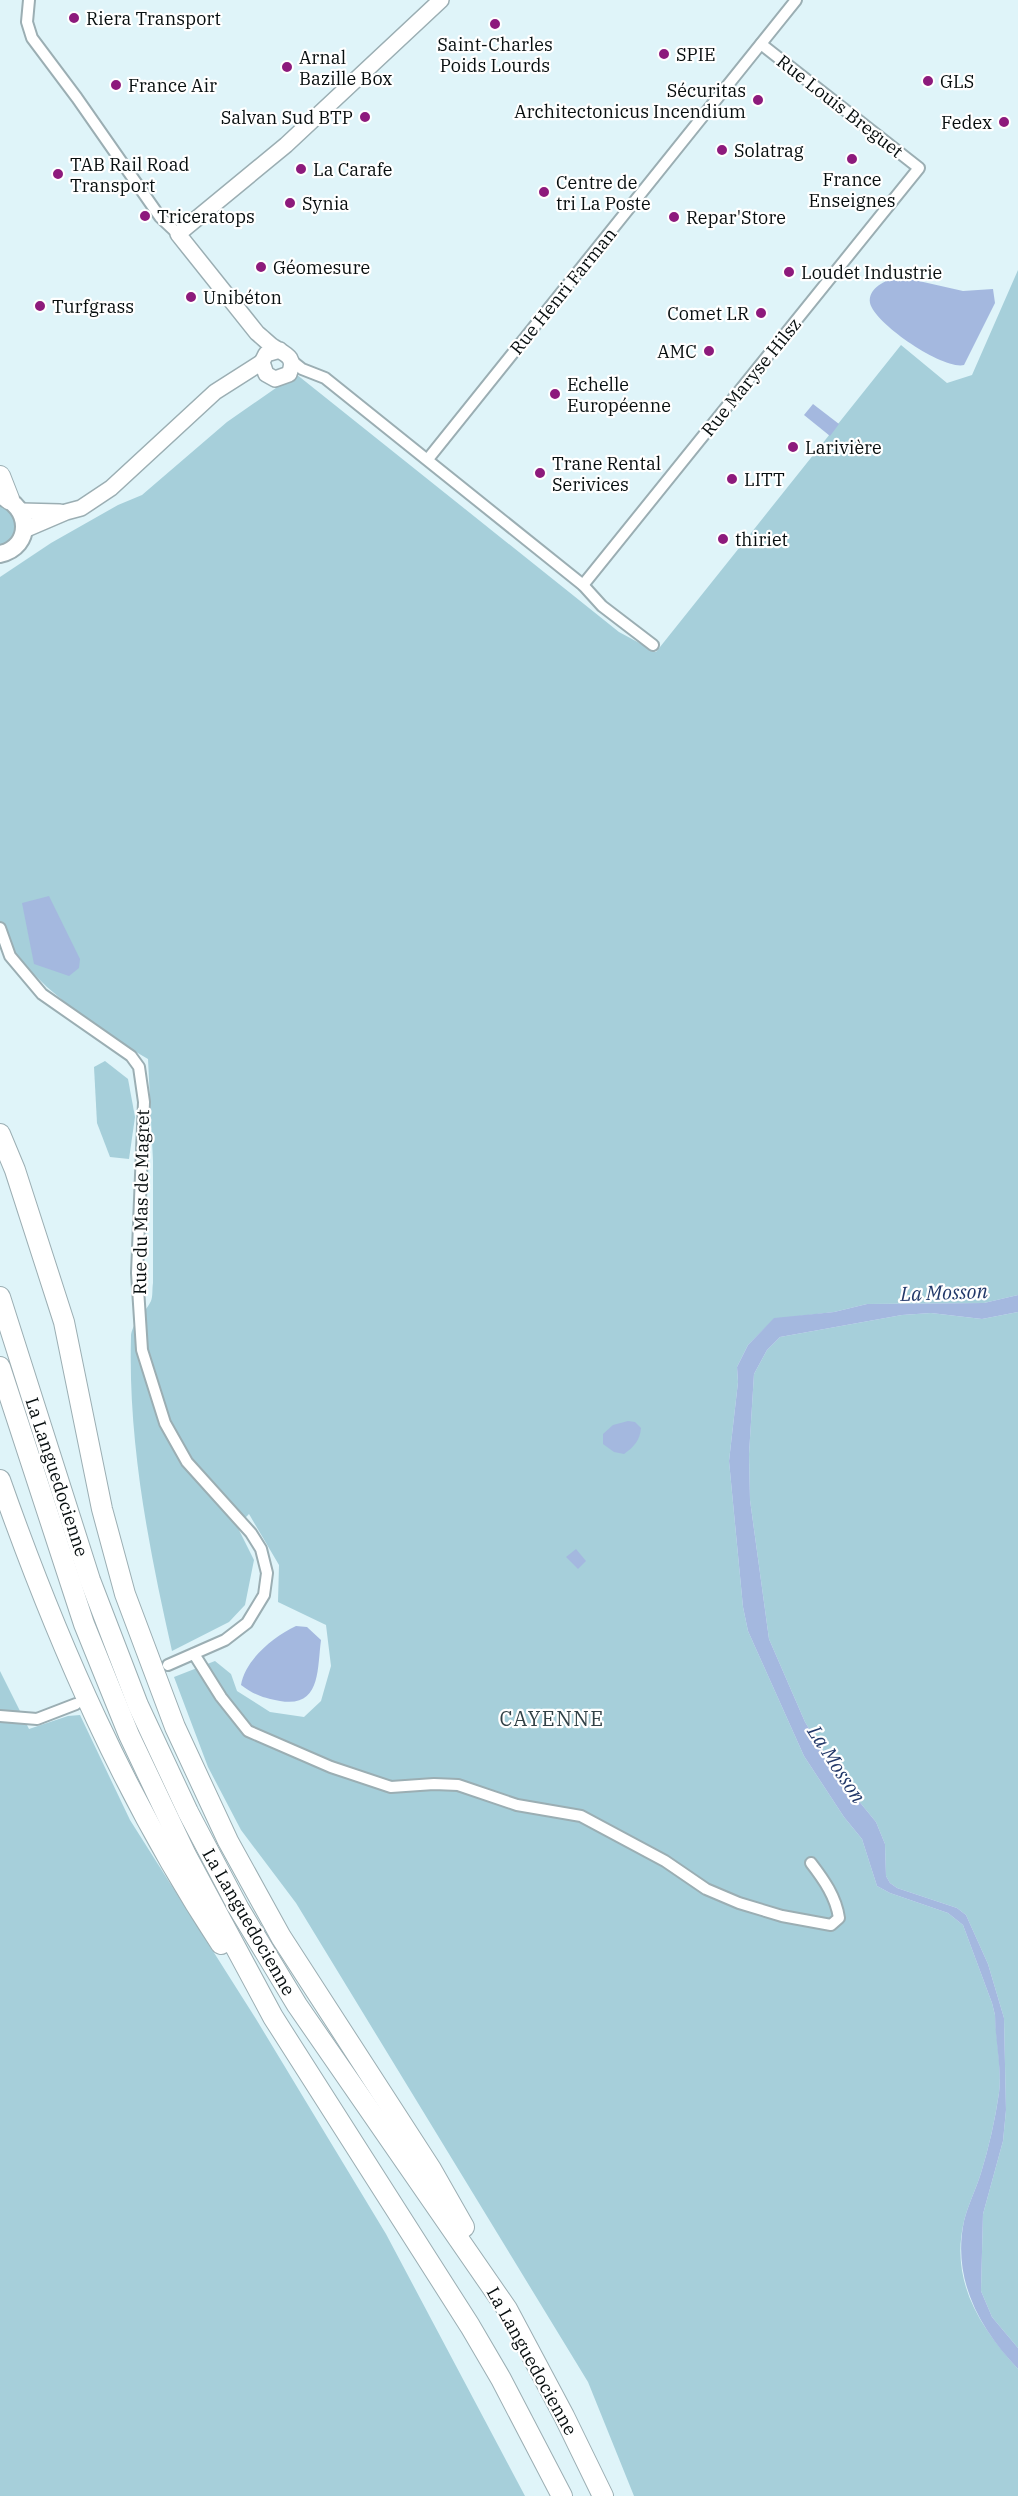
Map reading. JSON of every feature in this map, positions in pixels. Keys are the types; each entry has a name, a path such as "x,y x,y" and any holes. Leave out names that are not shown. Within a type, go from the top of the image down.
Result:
{"highway":[{"path":"0,476 10,502"},
{"path":"0,1134 15,1170 64,1322 102,1509 122,1584 174,1727 228,1841 263,1905 430,2169 507,2309"},
{"name":"La Languedocienne","path":"0,1297 93,1589 138,1705 188,1812 238,1909 297,2005 507,2309 560,2407 603,2496"},
{"name":"La Languedocienne","path":"0,1367 69,1581 116,1704 182,1847 273,2017 470,2326 562,2496"},
{"path":"0,1480 27,1555 120,1771 178,1876 226,1952 273,2017"}],"main road":[{"path":"0,554 15,548 24,530 10,502"}],"street":[{"path":"29,0 27,22 32,38 160,217 178,234 257,333 275,379 290,367"},
{"path":"178,234 286,145 441,0"},
{"name":"Rue Henri Farman","path":"428,459 796,0"},
{"name":"Rue Louis Breguet","path":"761,44 919,168"},
{"name":"Rue Maryse Hilsz","path":"583,585 919,168"},
{"path":"24,530 81,508 111,488 205,401 269,360 289,355 290,367"},
{"path":"290,367 332,384 583,585 602,606 653,645"},
{"path":"10,502 66,512"},
{"name":"Rue du Mas de Magret","path":"0,928 10,956 42,994 131,1056 139,1067 144,1102 137,1273 142,1350 165,1423 187,1462 251,1533 261,1549 267,1573 264,1595 247,1623 225,1640 168,1665"},
{"path":"194,1654 221,1697 248,1731 331,1767 391,1787 458,1785 517,1805 581,1816 665,1861 717,1894 782,1916 831,1925 839,1918 837,1905 824,1880 811,1863"},
{"path":"0,1716 37,1719 76,1704"}],"shaded area":[{"path":"1018,270 1018,1295 984,1303 867,1304 834,1312 774,1319 748,1345 737,1367 738,1382 729,1461 743,1607 748,1631 804,1756 844,1817 862,1839 877,1886 890,1893 948,1913 963,1925 992,2003 999,2064 999,2093 987,2153 964,2221 961,2263 971,2301 980,2319 1018,2369 1018,2496 634,2496 588,2382 296,1903 241,1830 208,1767 174,1677 215,1661 231,1674 237,1691 270,1712 304,1717 321,1701 331,1666 326,1625 278,1602 279,1565 249,1514 237,1526 254,1560 245,1605 229,1622 172,1651 155,1574 142,1496 131,1377 132,1332 151,1301 153,1283 153,1161 148,1059 95,1028 47,987 13,954 0,930 0,577 51,543 118,505 142,495 227,422 296,374 619,632 656,652 901,345 947,383 972,375"},
{"path":"893,278 910,279 963,291 993,289 995,303 964,365 954,365 926,353 896,333 875,312 870,303 871,294 881,284"},
{"path":"813,404 839,424 830,436 804,415"},
{"path":"0,505 12,514 15,527 14,538 0,548"},
{"path":"49,896 80,959 79,968 69,976 34,964 22,903"},
{"path":"105,1061 128,1079 135,1117 129,1159 110,1157 97,1123 94,1067"},
{"path":"1018,1295 1018,1312 982,1319 931,1313 902,1315 780,1337 767,1350 754,1374 749,1454 750,1500 769,1639 805,1722 840,1778 876,1822 885,1844 886,1876 890,1883 897,1888 957,1908 966,1915 988,1964 1004,2018 1006,2110 1003,2141 983,2214 981,2291 992,2317 1018,2348 1018,2369 991,2337 981,2319 972,2301 962,2263 961,2242 964,2221 987,2153 999,2093 999,2064 992,2003 963,1925 948,1913 890,1893 877,1886 862,1839 844,1817 804,1756 748,1631 743,1607 729,1461 738,1382 737,1367 748,1345 774,1318 834,1312 867,1304 984,1303"},
{"path":"1018,1312 1018,2348 992,2317 981,2291 983,2214 1003,2141 1006,2110 1004,2018 988,1964 966,1915 957,1908 897,1888 890,1883 886,1876 885,1844 876,1822 840,1778 805,1722 769,1639 750,1500 749,1454 754,1374 767,1350 780,1337 902,1315 931,1313 982,1319"},
{"path":"628,1421 635,1422 641,1428 638,1440 624,1454 614,1452 603,1444 603,1434 613,1425"},
{"path":"576,1549 586,1561 578,1569 566,1557"},
{"path":"296,1626 307,1627 321,1640 317,1674 310,1693 303,1699 293,1702 280,1701 259,1696 241,1685 248,1667 261,1650 278,1636"},
{"path":"0,1671 29,1729 68,1716 80,1715 130,1820 256,2019 386,2234 525,2496 0,2496"}],"place":[{"name":"Riera Transport","path":"74,18"},
{"name":"Saint-Charles Poids Lourds","path":"495,24"},
{"name":"SPIE","path":"664,54"},
{"name":"Arnal Bazille Box","path":"287,67"},
{"name":"GLS","path":"928,81"},
{"name":"France Air","path":"116,85"},
{"name":"Sécuritas Architectonicus Incendium","path":"758,100"},
{"name":"Salvan Sud BTP","path":"365,117"},
{"name":"Fedex","path":"1004,122"},
{"name":"Solatrag","path":"722,150"},
{"name":"France Enseignes","path":"852,159"},
{"name":"La Carafe","path":"301,169"},
{"name":"TAB Rail Road Transport","path":"58,174"},
{"name":"Centre de tri La Poste","path":"544,192"},
{"name":"Synia","path":"290,203"},
{"name":"Triceratops","path":"145,216"},
{"name":"Repar'Store","path":"674,217"},
{"name":"Géomesure","path":"261,267"},
{"name":"Loudet Industrie","path":"789,272"},
{"name":"Unibéton","path":"191,297"},
{"name":"Turfgrass","path":"40,306"},
{"name":"Comet LR","path":"761,313"},
{"name":"AMC","path":"709,351"},
{"name":"Echelle Européenne","path":"555,394"},
{"name":"Larivière","path":"793,447"},
{"name":"Trane Rental Serivices","path":"540,473"},
{"name":"LITT","path":"732,479"},
{"name":"thiriet","path":"723,539"}],"district":[{"name":"CAYENNE","path":"552,1718"}],"water label":[{"name":"La Mosson","path":"944,1292"},
{"name":"La Mosson","path":"837,1764"}]}
